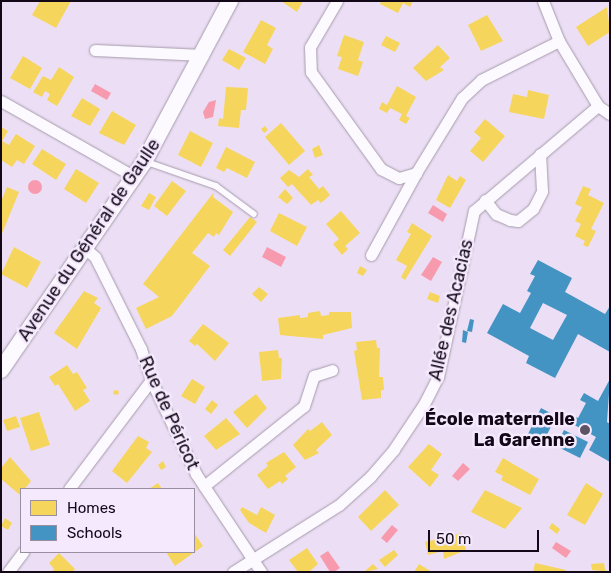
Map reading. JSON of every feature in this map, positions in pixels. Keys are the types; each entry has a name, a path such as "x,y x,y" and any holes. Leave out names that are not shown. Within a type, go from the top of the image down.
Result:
{"main road":[{"name":"Avenue du Général de Gaulle","path":"1,370 87,250 144,162 230,1"}],"street":[{"path":"336,1 310,48 311,72 382,169 399,178 416,173"},
{"path":"543,1 559,41 598,106 610,114"},
{"path":"371,255 416,173 462,98 482,80 559,41"},
{"path":"95,50 202,55"},
{"path":"1,100 135,176"},
{"name":"Allée des Acacias","path":"233,572 339,504 377,470 416,418 438,377 474,211 598,106"},
{"path":"485,200 496,214 510,220 518,221 526,215 539,200 542,191 540,154"},
{"name":"Rue de Péricot","path":"87,250 95,257 141,349 151,380 204,486 261,572"},
{"path":"204,486 304,406 314,376 332,370"},
{"path":"70,488 151,380"},
{"path":"8,572 22,553"}],"lane":[{"path":"144,162 216,186 254,214"}],"shaded area":[{"path":"95,84 111,93 107,100 91,91"},
{"path":"216,100 213,117 205,119 203,112 209,102"},
{"path":"35,180 40,182 42,187 40,192 35,194 30,192 28,187 30,182"},
{"path":"433,205 447,214 443,222 428,213"},
{"path":"267,247 286,257 281,267 262,257"},
{"path":"433,257 442,262 431,281 421,275"},
{"path":"463,463 470,469 458,481 452,476"},
{"path":"392,525 398,530 387,543 381,538"},
{"path":"556,542 571,551 566,558 552,548"},
{"path":"328,551 340,568 334,572 330,572 320,556"}],"building: Homes":[{"path":"40,1 71,1 56,28 32,15"},
{"path":"281,1 303,1 297,12"},
{"path":"381,1 413,1 410,7 403,3 398,13 380,4"},
{"path":"607,7 610,32 588,46 576,27"},
{"path":"487,15 503,41 481,51 468,25"},
{"path":"261,20 276,28 267,45 273,49 265,64 243,52"},
{"path":"344,35 364,42 358,60 363,62 358,76 338,69 342,57 337,56"},
{"path":"386,36 400,43 395,52 381,45"},
{"path":"438,45 450,58 440,67 444,70 426,81 413,68"},
{"path":"229,49 246,58 239,70 222,60"},
{"path":"23,56 42,68 30,89 10,78"},
{"path":"59,67 74,77 57,106 47,100 50,94 45,91 42,97 33,92 43,76 51,80"},
{"path":"397,86 416,97 406,116 410,118 406,124 399,120 402,114 390,108 387,113 379,109 382,102 387,105"},
{"path":"226,87 248,88 246,110 241,110 239,128 218,126 219,118 223,119"},
{"path":"528,90 549,95 544,119 509,112 513,94 527,97"},
{"path":"82,98 100,109 90,126 71,116"},
{"path":"112,111 136,125 124,145 99,133"},
{"path":"485,119 505,136 483,162 470,151 481,138 474,132"},
{"path":"281,123 305,151 289,165 265,137"},
{"path":"265,126 268,130 264,133 261,129"},
{"path":"1,127 8,131 2,141 9,145 16,134 35,146 24,164 17,160 12,167 1,160"},
{"path":"190,131 213,143 201,167 178,155"},
{"path":"319,145 323,155 315,158 312,149"},
{"path":"226,147 255,162 247,178 227,168 224,172 216,168"},
{"path":"42,149 66,164 56,180 32,164"},
{"path":"76,169 99,183 86,203 64,189"},
{"path":"308,169 313,175 309,177 319,189 323,186 330,195 321,203 318,200 311,205 292,184 288,187 280,178 289,170 299,177"},
{"path":"448,175 457,181 460,176 466,180 450,208 436,200"},
{"path":"172,181 186,191 167,216 154,206"},
{"path":"583,186 591,189 588,195 604,203 591,229 596,231 588,247 583,245 585,241 575,236 581,224 575,221 582,207 575,204"},
{"path":"7,187 19,192 1,236 1,201"},
{"path":"285,189 293,198 287,204 278,197"},
{"path":"214,192 213,197 233,212 219,235 216,233 214,237 208,233 192,253 210,266 172,316 146,329 136,308 159,297 143,284"},
{"path":"149,193 156,197 149,210 141,206"},
{"path":"341,211 360,233 345,246 348,249 342,255 333,244 339,239 326,224"},
{"path":"279,213 307,227 297,246 270,231"},
{"path":"250,217 257,222 230,256 223,250"},
{"path":"412,223 432,236 405,280 401,277 407,266 396,260 411,234 407,232"},
{"path":"14,247 41,262 27,288 1,274"},
{"path":"360,266 367,270 363,276 357,273"},
{"path":"259,287 268,294 261,302 252,294"},
{"path":"84,291 98,298 94,303 101,308 77,349 54,333"},
{"path":"430,292 440,296 438,303 427,299"},
{"path":"320,311 321,316 329,315 329,312 351,312 352,328 323,335 323,339 280,335 278,318 300,315 300,318 308,317 308,313"},
{"path":"203,324 229,343 215,361 197,344 195,346 189,341"},
{"path":"376,340 377,348 380,348 379,377 383,377 384,390 381,390 381,398 362,400 354,351 357,350 356,342"},
{"path":"278,350 279,358 282,358 281,379 262,381 259,352"},
{"path":"67,365 73,374 77,372 87,388 83,390 90,401 75,411 58,384 55,386 49,377"},
{"path":"192,379 205,387 195,404 181,396"},
{"path":"114,390 119,391 118,395 113,394"},
{"path":"256,394 267,408 247,428 233,412"},
{"path":"212,400 218,405 211,414 205,409"},
{"path":"39,412 50,445 31,451 20,418"},
{"path":"16,416 20,427 7,431 3,420"},
{"path":"226,418 240,434 216,450 204,436"},
{"path":"322,422 332,435 316,450 319,453 305,460 293,445 308,429 310,431"},
{"path":"138,436 149,442 146,448 152,452 127,483 112,471"},
{"path":"429,444 442,454 431,470 439,475 430,487 408,467"},
{"path":"284,452 296,467 285,476 288,479 282,484 280,481 268,489 257,475 268,466 266,463"},
{"path":"10,457 31,481 26,488 20,488 20,495 1,479 1,468"},
{"path":"503,458 539,479 530,495 501,480 503,476 495,472"},
{"path":"163,461 166,467 161,470 158,465"},
{"path":"158,483 161,488 150,488"},
{"path":"586,483 603,494 585,525 567,515"},
{"path":"385,490 399,505 371,531 358,517"},
{"path":"485,490 522,508 505,529 471,512"},
{"path":"242,507 257,515 261,507 275,515 266,533 249,523 240,510"},
{"path":"5,518 12,523 8,530 1,526"},
{"path":"552,523 560,529 557,534 549,528"},
{"path":"462,533 466,550 444,559 443,551 428,555 425,542"},
{"path":"195,534 203,546 195,552"},
{"path":"307,548 318,564 309,572 298,572 289,560"},
{"path":"394,550 398,555 385,567 379,560"},
{"path":"59,553 75,569 73,572 51,572 54,569 49,563"},
{"path":"167,553 193,553 175,566"},
{"path":"535,563 566,570 566,572 533,572"},
{"path":"604,563 605,570 610,572 592,570 591,564"},
{"path":"373,564 378,569 364,572"},
{"path":"419,564 432,572 414,572"}],"building: Schools":[{"path":"538,260 572,278 565,292 605,314 610,306 610,352 578,334 555,378 526,363 529,356 487,333 503,304 520,313 531,293 527,291 535,276 530,274","holes":["543,303 567,315 553,340 530,328"]},
{"path":"470,319 474,320 472,332 467,331"},
{"path":"463,330 468,332 466,343 462,342"},
{"path":"610,379 607,422 610,424 610,462 589,450 596,437 569,422 573,415 578,418 586,403 580,400 584,393 598,401"},
{"path":"541,408 556,416 542,445 526,438"},
{"path":"564,430 588,442 580,458 556,446"}],"place":[{"name":"École maternelle La Garenne","path":"585,430"}]}
